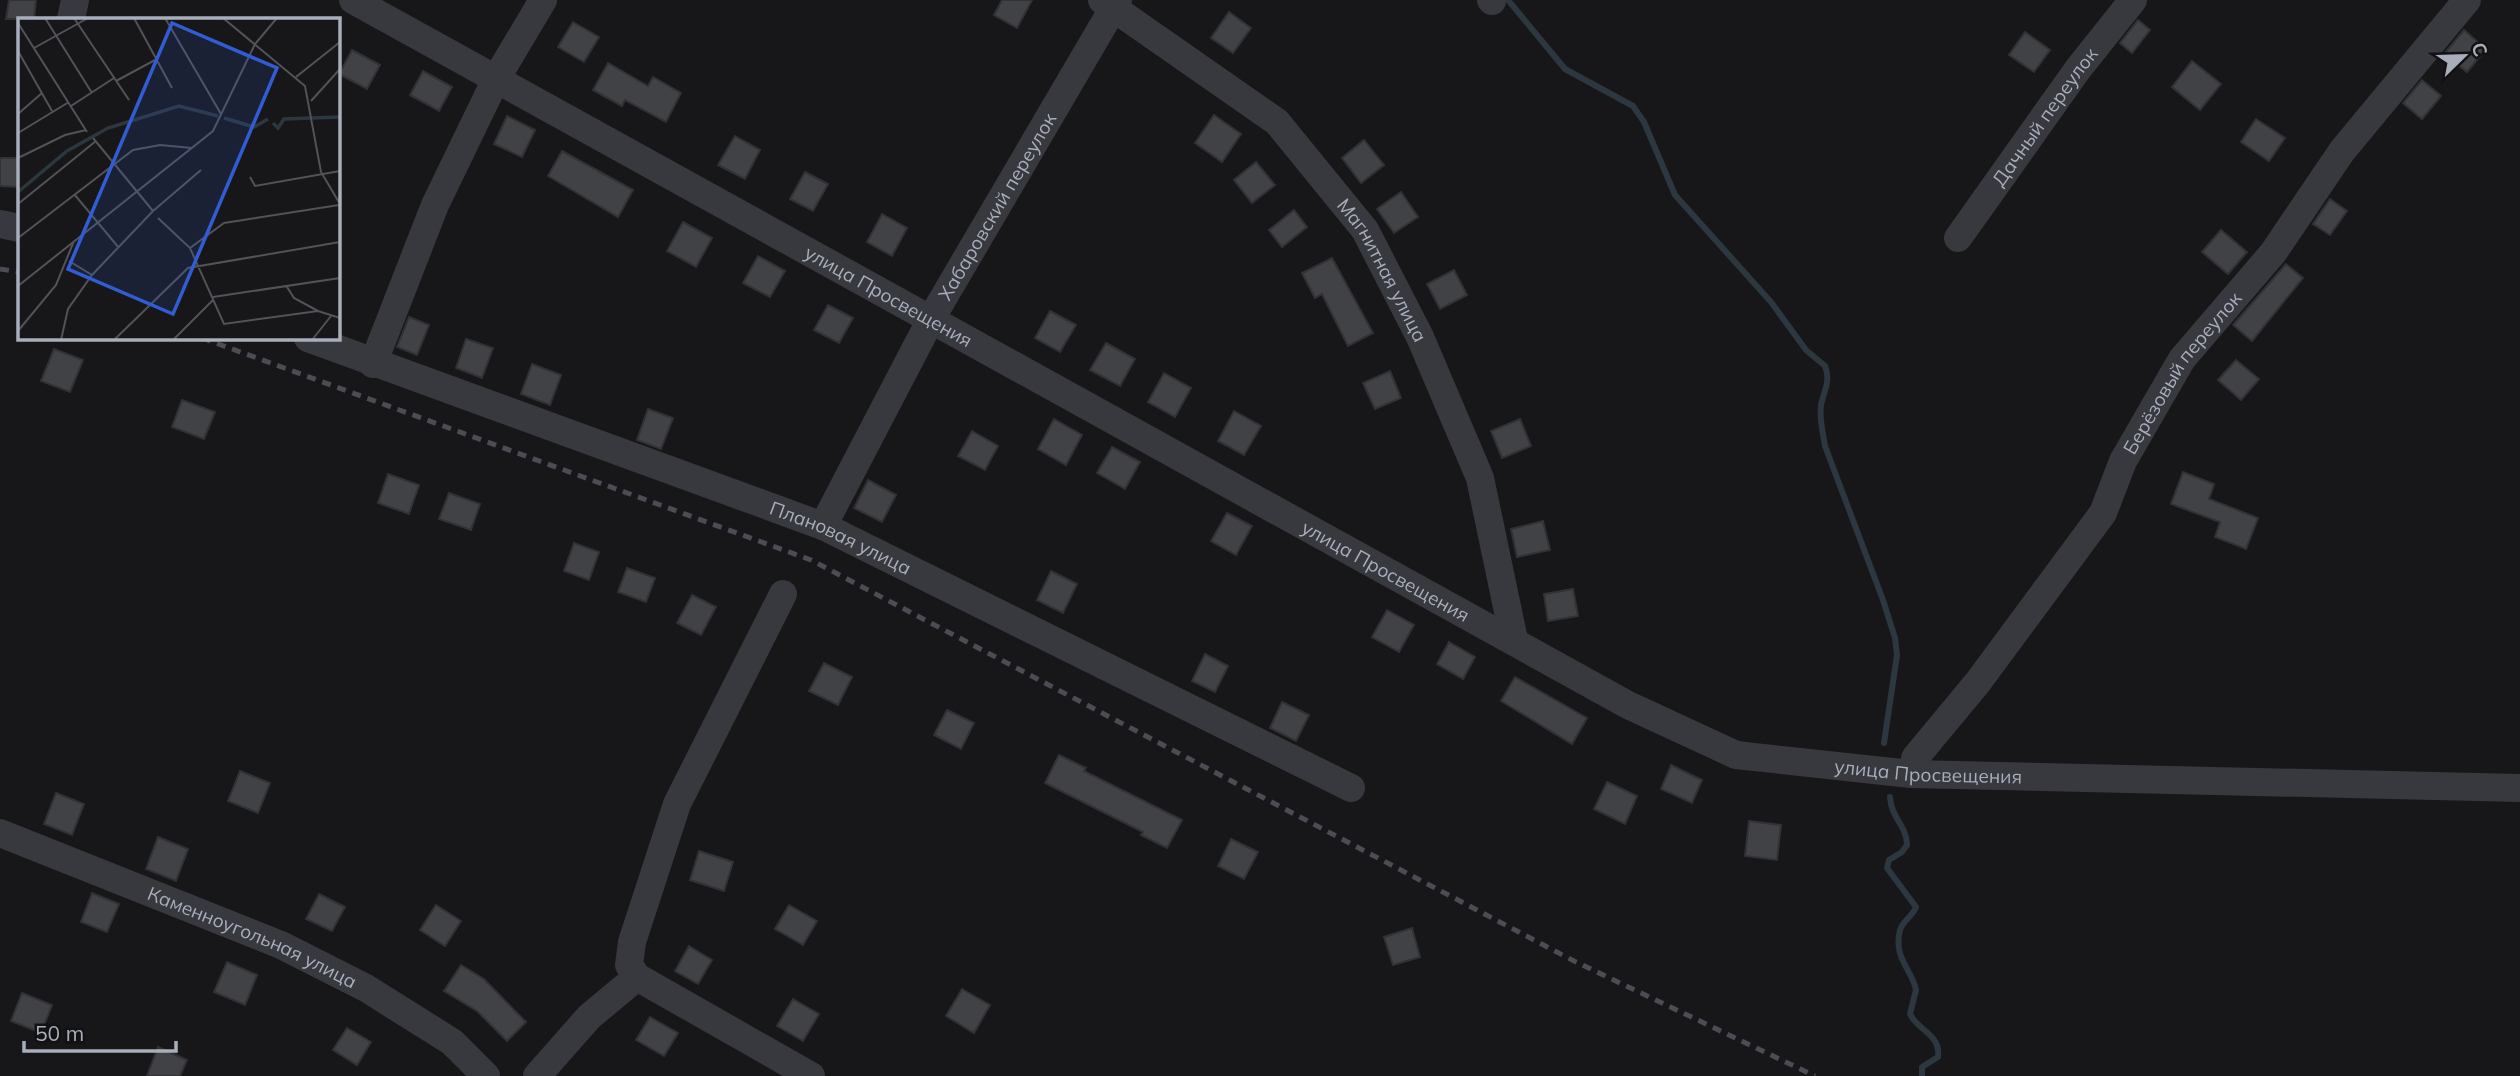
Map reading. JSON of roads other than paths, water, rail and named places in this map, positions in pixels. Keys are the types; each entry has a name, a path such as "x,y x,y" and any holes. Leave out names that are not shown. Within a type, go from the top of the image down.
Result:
{"street":[{"path":"71,18 75,0"},
{"name":"улица Просвещения","path":"352,0 1628,705 1736,755 1911,774 2520,788"},
{"path":"373,364 435,205 496,79 543,0"},
{"name":"Дачный переулок","path":"1958,238 2078,69 2133,0"},
{"name":"Берёзовый переулок","path":"1915,758 1978,682 2103,513 2123,461 2182,359 2273,253 2342,151 2467,0"},
{"name":"Хабаровский переулок","path":"822,526 931,319 1112,2"},
{"name":"Магнитная улица","path":"1112,2 1277,122 1365,230 1420,337 1480,478 1514,640"},
{"path":"0,224 18,228"},
{"name":"Плановая улица","path":"313,340 822,526 1351,788"},
{"path":"783,594 677,804 632,942 629,965 637,976 811,1076"},
{"name":"Каменноугольная улица","path":"0,833 293,951 366,988 452,1042 486,1076"},
{"path":"537,1076 589,1017 637,976"}],"waterway":[{"path":"1508,0 1565,69 1633,106 1644,122 1675,195 1771,302 1806,350 1825,366 1827,381 1820,415 1825,446 1895,638 1897,655 1884,743"},
{"path":"1890,797 1907,845 1902,852 1889,860 1887,868 1916,907 1901,927 1899,940 1901,956 1916,990 1910,1014 1933,1038 1938,1049 1938,1057 1922,1067 1922,1076"}],"railway":[{"path":"0,269 18,272"},
{"path":"207,340 811,560 1574,961 1815,1076"}]}
